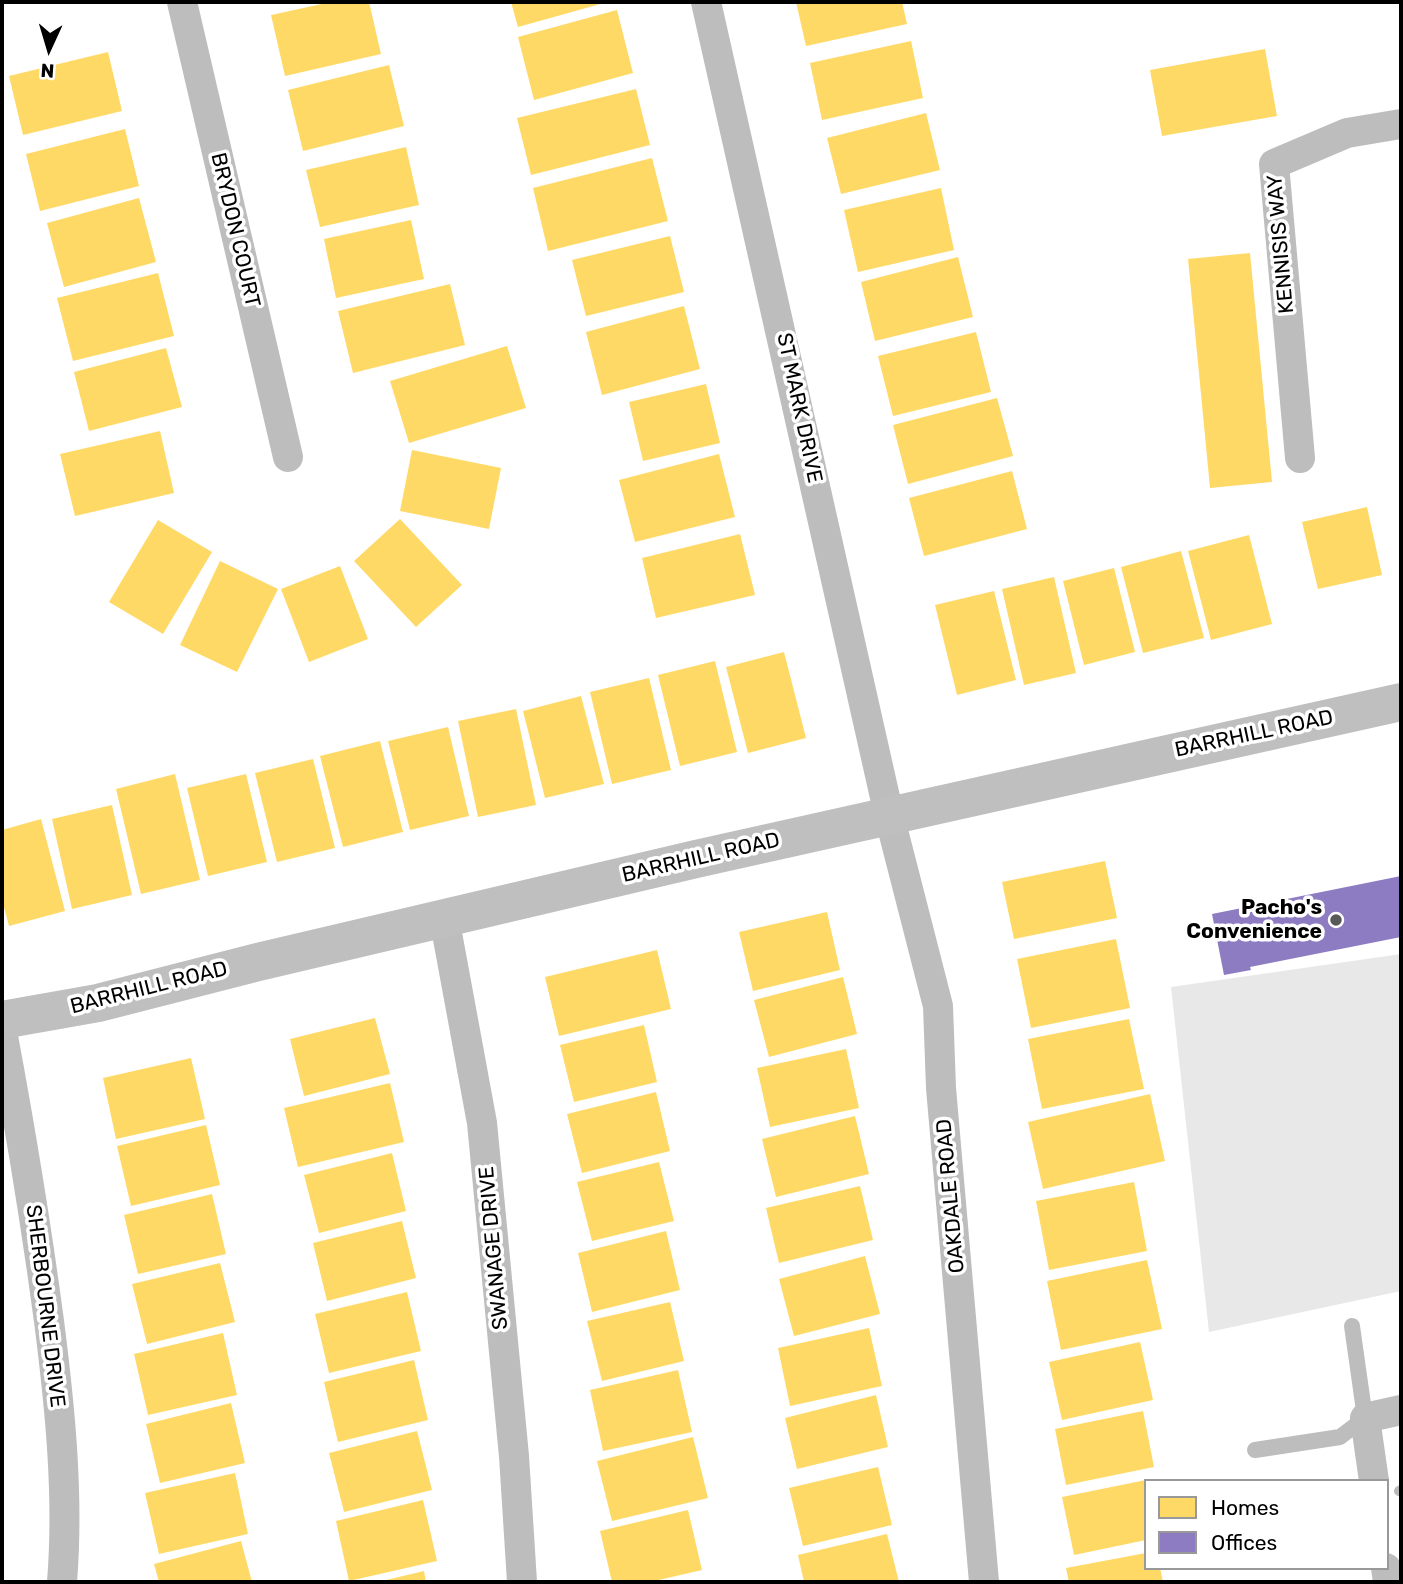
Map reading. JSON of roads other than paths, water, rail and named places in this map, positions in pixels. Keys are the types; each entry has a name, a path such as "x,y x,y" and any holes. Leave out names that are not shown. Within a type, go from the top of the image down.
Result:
{"street":[{"name":"BRYDON COURT","path":"182,2 288,457"},
{"name":"ST MARK DRIVE","path":"706,2 889,815"},
{"name":"KENNISIS WAY","path":"1300,458 1274,164 1347,133 1401,124"},
{"name":"BARRHILL ROAD","path":"2,1020 98,1003 444,917 1401,702"},
{"name":"OAKDALE ROAD","path":"889,815 938,1006 943,1101 985,1582"},
{"name":"SWANAGE DRIVE","path":"444,917 482,1124 514,1456 522,1582"},
{"name":"SHERBOURNE DRIVE","path":"2,1031 37,1231 58,1395 66,1537 62,1582"},
{"path":"1374,1479 1365,1418 1401,1410"}],"lane":[{"path":"1255,1450 1340,1437 1365,1418 1352,1326"}],"place":[{"name":"Pacho's Convenience","path":"1336,920"}]}
